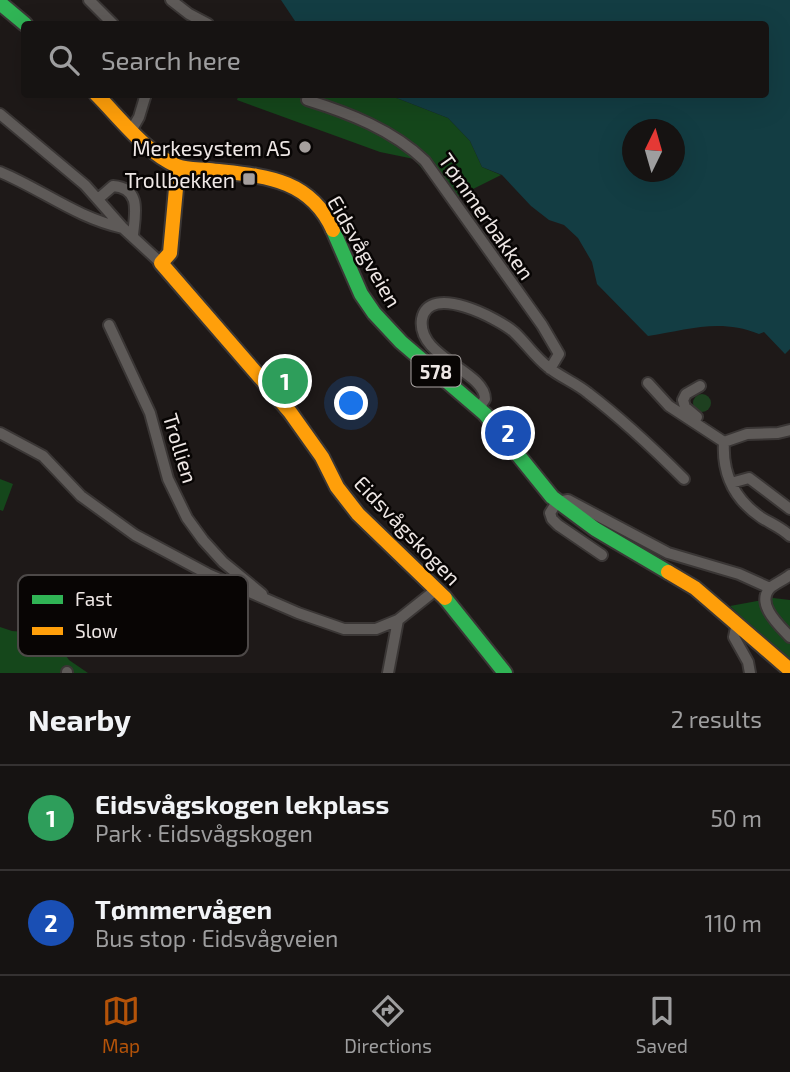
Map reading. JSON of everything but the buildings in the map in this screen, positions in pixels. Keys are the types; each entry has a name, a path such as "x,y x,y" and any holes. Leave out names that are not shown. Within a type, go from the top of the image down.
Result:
{"main road":[{"path":"0,3 21,21"},
{"name":"Eidsvågveien","path":"100,98 149,148 178,167 264,175 302,191 330,223 361,293 378,319 479,408 557,502 695,588 790,670"},
{"path":"161,263 170,253 178,167"},
{"name":"Eidsvågskogen","path":"161,263 290,412 322,457 337,487 358,514 437,589 505,673"}],"street":[{"path":"89,0 110,21"},
{"path":"171,0 202,21"},
{"path":"131,131 145,98"},
{"name":"Tømmerbakken","path":"307,100 349,113 401,142 425,161 542,325 559,354 550,369"},
{"path":"0,114 62,164 123,228 161,263"},
{"path":"0,172 35,188 73,211 123,228"},
{"path":"98,199 113,186 130,191 135,200 133,235"},
{"path":"479,408 485,400 482,387 440,355 426,337 422,324 423,316 431,305 455,303 514,332 550,369 591,395 684,479"},
{"name":"Trollien","path":"109,325 150,413 168,479 187,517 209,548 240,575"},
{"path":"648,383 669,406 724,442"},
{"path":"699,386 686,394 683,404 689,412 718,433 724,442 723,464 743,501 790,536"},
{"path":"724,442 747,434 790,430"},
{"name":"Trollien","path":"0,433 43,456 81,496 122,527 210,575"},
{"path":"731,483 750,478 790,509"},
{"path":"557,502 566,499 577,503 624,531 682,559 738,574 770,588"},
{"name":"Eidsvågveien","path":"557,502 550,513 554,522 602,555"},
{"path":"790,575 770,588 766,599 770,614 790,637"},
{"name":"Trollien","path":"248,582 266,598"},
{"name":"Trollien","path":"248,591 298,613 344,629 376,629 398,620 437,589"},
{"path":"388,673 398,620"},
{"path":"737,623 734,637 748,662 750,673"}],"green space":[{"path":"397,98 448,118 470,141 482,167 501,175 449,201 414,159 380,152 237,100"},
{"path":"702,394 708,397 711,403 708,409 702,412 696,409 693,403 696,397"},
{"path":"0,479 13,484 3,511 0,510"},
{"path":"773,598 790,600 790,664 730,606"},
{"path":"0,627 18,631 18,656 66,656 88,673 0,673"}],"water":[{"path":"281,0 790,0 790,349 785,354 764,332 759,334 730,327 704,327 648,336 597,284 592,262 578,238 564,225 549,220 531,206 502,175 482,167 470,141 448,118 397,98 769,98 769,21 295,21"}],"traffic: fast":[{"path":"0,3 21,21"},
{"path":"333,230 361,294 374,313 401,342 485,414 552,497 595,529 668,572"},
{"path":"445,598 505,673"}],"traffic: slow":[{"path":"100,98 144,143 165,160 184,168 247,174 281,182 311,199 323,212 333,230"},
{"path":"178,167 170,253 161,263 290,412 322,457 337,487 358,514 445,598"},
{"path":"668,572 695,588 790,670"}],"place":[{"name":"Merkesystem AS","path":"305,147"},
{"name":"Trollbekken","path":"249,179"},
{"name":"Eidsvågskogen lekplass","path":"285,381"},
{"name":"Tømmervågen","path":"508,433"}]}
